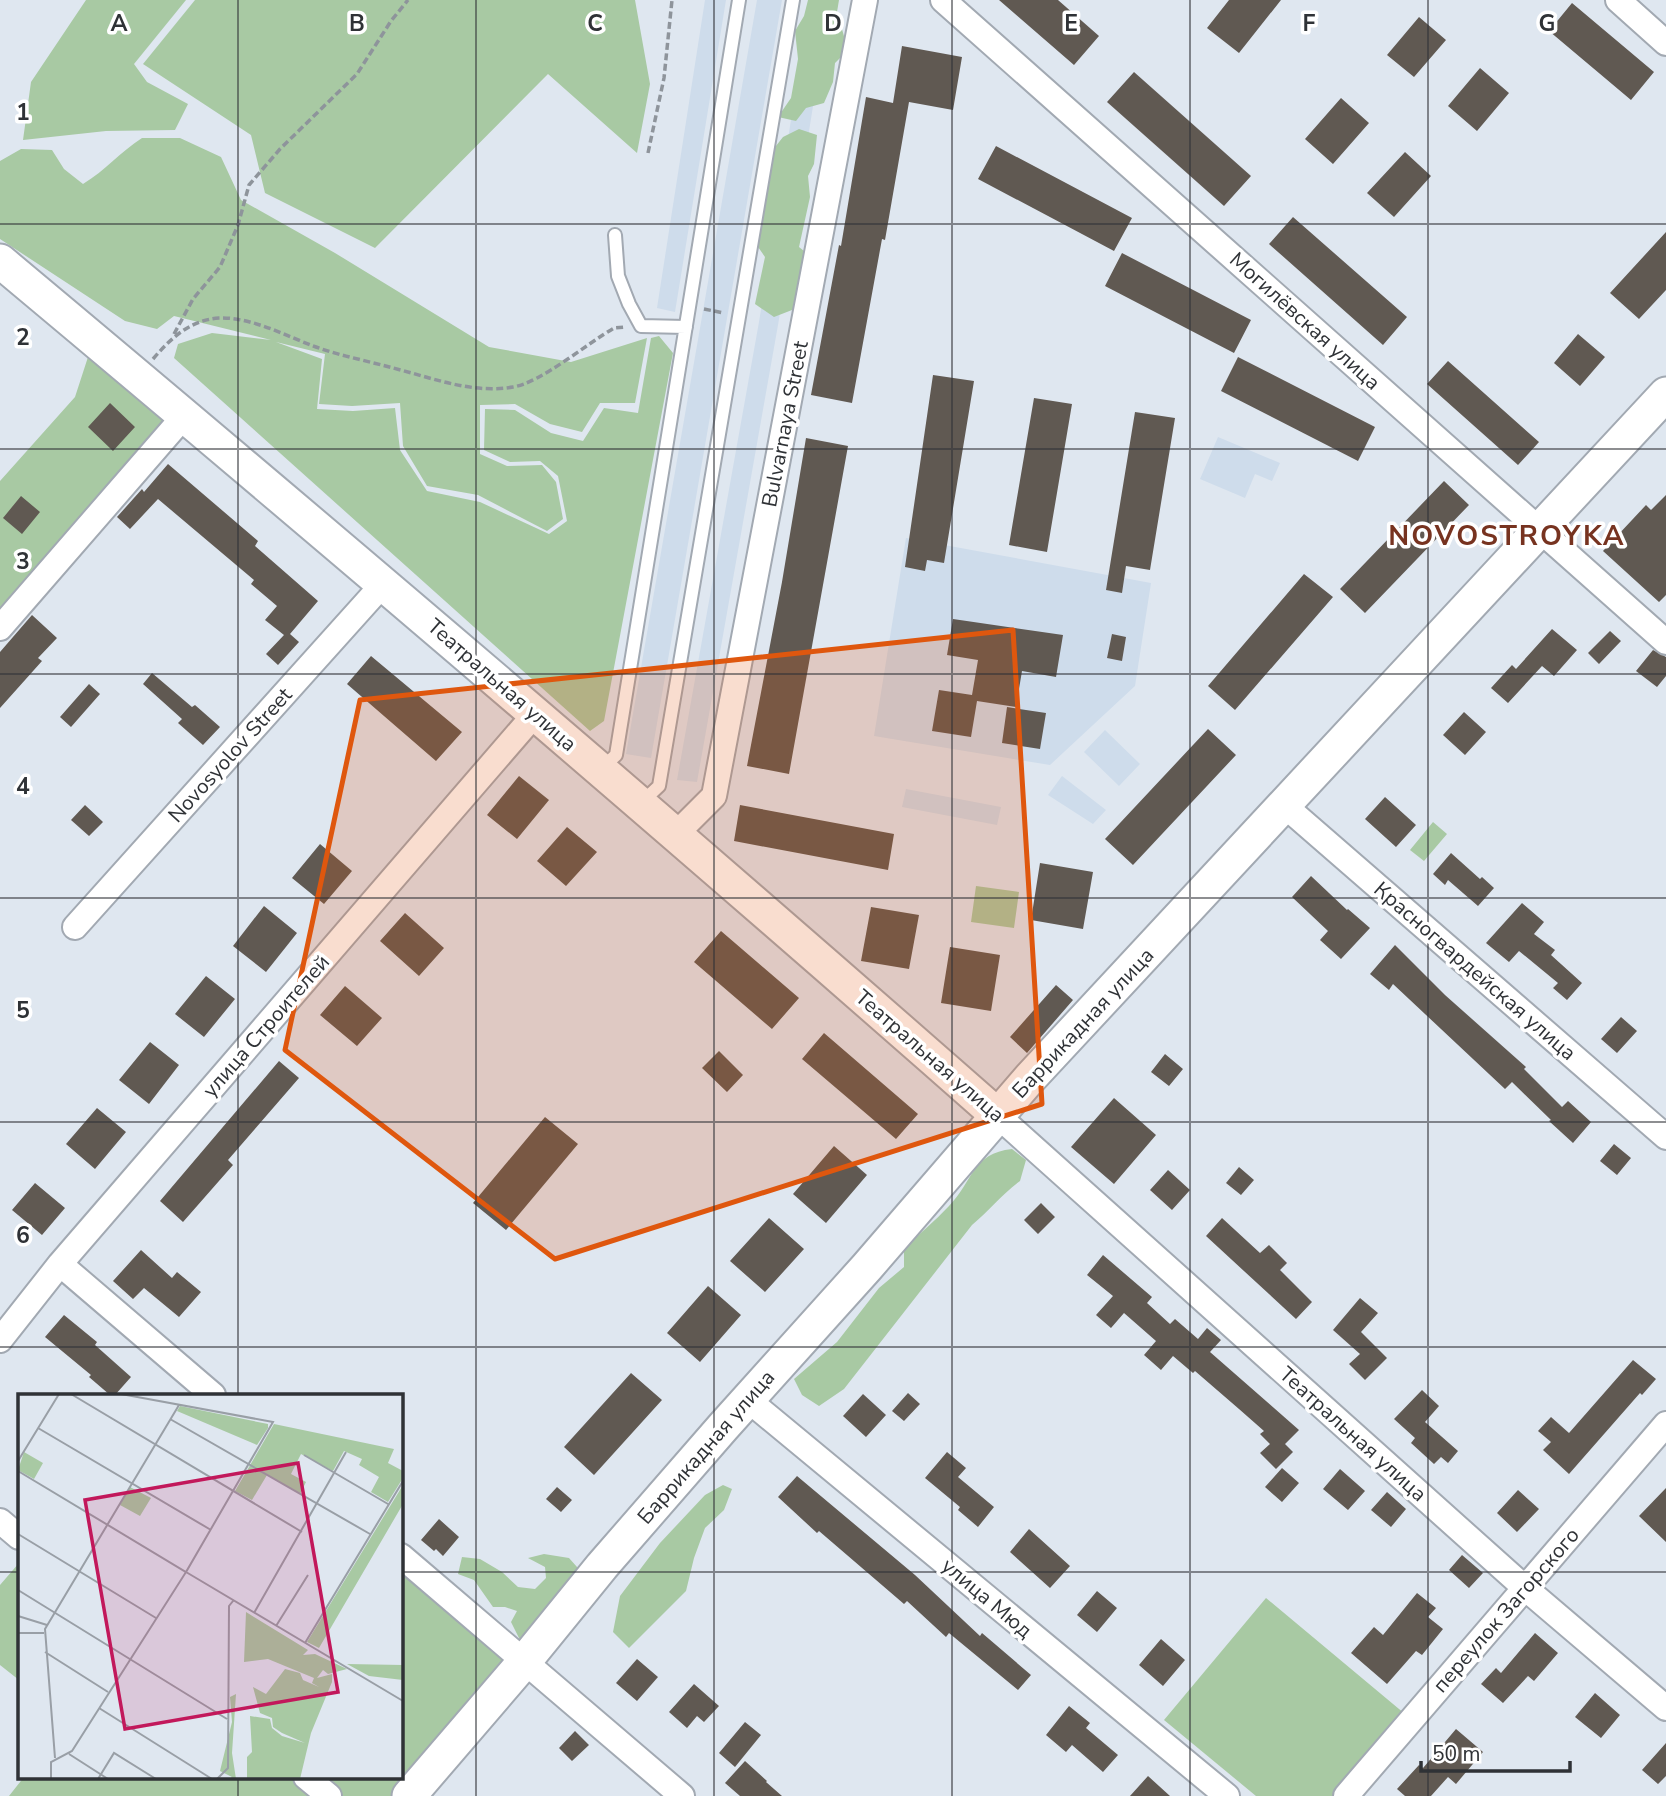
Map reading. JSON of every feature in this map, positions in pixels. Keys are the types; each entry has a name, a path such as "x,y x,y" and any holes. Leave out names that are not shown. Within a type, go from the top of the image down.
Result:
{"main road":[{"name":"Театральная улица","path":"0,261 384,583 998,1115"},
{"name":"Баррикадная улица","path":"409,1796 602,1566 998,1115 1666,394"}],"street":[{"name":"Bulvarnaya Street","path":"676,834 714,796 865,0"},
{"name":"Могилёвская улица","path":"943,0 1666,642"},
{"path":"1618,0 1666,43"},
{"path":"0,628 185,415"},
{"name":"Novosyolov Street","path":"75,927 384,583"},
{"name":"улица Строителей","path":"0,1340 60,1264 535,714"},
{"name":"Красногвардейская улица","path":"1285,806 1666,1137"},
{"name":"Театральная улица","path":"998,1115 1525,1588 1666,1708"},
{"path":"60,1264 212,1394"},
{"name":"улица Мюд","path":"747,1399 1227,1796"},
{"name":"переулок Загорского","path":"1346,1796 1666,1424"},
{"path":"0,1521 18,1536"},
{"path":"402,1557 682,1796"},
{"path":"307,1778 329,1796"}],"lane":[{"path":"600,770 616,755 739,0"},
{"path":"639,805 659,786 793,0"},
{"path":"615,235 618,276 629,304 642,326 686,327"}],"path":[{"path":"138,376 173,336 193,299 220,267 238,225 249,186 279,149 357,74 408,0"},
{"path":"648,153 664,78 671,0"},
{"path":"689,307 740,315"},
{"path":"173,336 190,325 219,318 245,322 350,357 443,383 482,390 516,387 538,379 614,328 642,326"}],"highlighted area":[{"path":"1013,630 1042,1104 555,1259 285,1050 360,700"}],"shaded area":[{"path":"705,0 726,0 675,312 657,308"},
{"path":"757,0 782,0 651,758 626,754"},
{"path":"810,0 830,0 778,325 697,782 677,780 759,322"},
{"path":"1218,437 1280,463 1272,481 1255,474 1245,498 1200,479"},
{"path":"906,538 1151,583 1135,686 1050,765 874,736"},
{"path":"1105,730 1140,764 1119,786 1084,752"},
{"path":"1062,776 1106,810 1093,824 1048,795"},
{"path":"906,789 1001,807 997,825 902,807"}],"green space":[{"path":"86,0 186,0 134,64 147,82 188,104 175,130 106,131 23,140 31,82"},
{"path":"195,0 635,0 650,84 637,153 548,74 375,248 265,193 251,135 143,64"},
{"path":"808,0 839,0 837,12 848,50 835,63 833,82 824,103 806,108 796,121 778,117 791,98 798,59 795,31 804,16"},
{"path":"799,129 817,135 814,164 808,176 810,197 799,247 804,251 801,301 792,310 774,317 755,304 765,257 749,234 772,151 783,137"},
{"path":"142,138 180,138 221,157 241,200 335,253 489,347 571,362 647,338 635,403 600,403 582,432 550,424 515,404 480,405 480,454 507,466 542,465 556,482 563,519 547,531 478,495 427,486 403,446 400,403 352,406 319,404 325,354 276,342 322,359 317,409 353,411 395,408 400,450 427,491 480,502 549,534 567,521 558,476 540,461 510,462 484,450 485,409 515,410 551,433 583,441 604,408 638,413 651,338 659,336 673,353 604,721 590,731 174,358 178,344 212,333 271,340 174,316 157,329 125,321 0,239 0,161 21,149 52,150 64,169 83,184"},
{"path":"88,357 170,420 0,613 0,481 75,397"},
{"path":"1433,822 1447,834 1424,861 1410,850"},
{"path":"976,886 1019,892 1014,928 971,922"},
{"path":"1012,1149 1026,1160 1020,1181 972,1225 844,1389 819,1406 802,1395 794,1379 837,1342 879,1288 904,1267 904,1248 949,1206 981,1163 989,1156"},
{"path":"723,1485 732,1489 724,1510 705,1528 686,1591 629,1648 613,1632 620,1596 660,1543 705,1495"},
{"path":"544,1554 569,1558 585,1576 529,1646 519,1638 511,1622 517,1611 493,1607 474,1580 458,1574 462,1557 480,1559 502,1572 518,1587 535,1589 546,1578 545,1567 528,1558"},
{"path":"18,1564 18,1679 0,1665 0,1585"},
{"path":"402,1574 512,1664 397,1796 9,1796 23,1778 402,1778"},
{"path":"1266,1598 1405,1714 1336,1796 1256,1796 1164,1720"}],"building":[{"path":"999,0 1058,0 1099,36 1074,65"},
{"path":"1229,0 1281,0 1239,53 1207,28"},
{"path":"1572,3 1654,72 1631,100 1549,31"},
{"path":"1419,17 1446,40 1414,77 1387,55"},
{"path":"902,46 962,57 953,110 909,102 852,403 811,395 839,245 841,246 866,97 893,103"},
{"path":"1480,68 1509,93 1477,131 1448,106"},
{"path":"1134,72 1251,176 1224,206 1107,102"},
{"path":"1341,98 1369,123 1333,164 1305,139"},
{"path":"996,146 1132,218 1114,251 978,179"},
{"path":"1405,152 1431,176 1394,217 1367,193"},
{"path":"1293,217 1407,317 1383,345 1269,244"},
{"path":"1666,232 1666,290 1639,319 1610,293"},
{"path":"1122,253 1251,320 1234,353 1105,286"},
{"path":"1578,334 1605,357 1580,386 1554,363"},
{"path":"1238,357 1375,427 1358,461 1221,391"},
{"path":"1448,361 1539,442 1518,465 1427,384"},
{"path":"933,375 974,381 944,563 927,560 925,571 905,567"},
{"path":"1034,398 1072,404 1047,552 1009,545"},
{"path":"110,403 135,427 113,451 88,427"},
{"path":"1135,412 1175,418 1150,570 1126,566 1122,593 1106,590"},
{"path":"806,438 848,446 789,774 747,766"},
{"path":"168,464 258,541 255,546 318,601 290,634 299,642 278,665 266,654 284,635 265,620 277,606 251,584 254,580 158,499 130,529 117,517 142,489 144,492"},
{"path":"1444,481 1469,505 1365,613 1340,589"},
{"path":"1666,495 1666,595 1659,602 1603,551 1646,505 1651,510"},
{"path":"21,496 40,512 22,534 3,518"},
{"path":"1304,574 1333,597 1235,710 1208,686"},
{"path":"32,615 57,638 38,658 42,661 0,708 0,652"},
{"path":"953,619 1063,635 1056,677 1022,671 1016,707 977,701 971,737 932,731 939,690 972,695 978,660 947,655"},
{"path":"1552,629 1577,650 1554,676 1542,666 1508,703 1491,688 1512,665 1516,669"},
{"path":"1610,631 1621,641 1599,664 1588,653"},
{"path":"1112,634 1126,637 1122,661 1107,658"},
{"path":"1653,650 1666,657 1666,676 1657,687 1636,671"},
{"path":"371,656 462,732 436,761 347,684"},
{"path":"152,673 220,727 203,745 178,723 182,719 143,684"},
{"path":"89,684 100,694 71,727 60,717"},
{"path":"1007,707 1046,713 1040,749 1002,743"},
{"path":"1464,712 1486,732 1465,755 1443,735"},
{"path":"1208,729 1236,755 1133,865 1105,839"},
{"path":"519,776 549,800 517,839 487,815"},
{"path":"1385,797 1416,825 1396,847 1365,819"},
{"path":"85,805 103,822 89,836 71,820"},
{"path":"740,805 894,834 888,870 734,841"},
{"path":"567,827 597,852 566,886 537,861"},
{"path":"320,844 352,871 324,904 292,878"},
{"path":"1451,853 1494,888 1478,906 1448,880 1445,885 1433,874"},
{"path":"1040,863 1093,872 1083,929 1031,920"},
{"path":"1311,876 1370,928 1341,959 1320,940 1328,931 1292,897"},
{"path":"1522,903 1544,922 1534,934 1555,950 1551,955 1582,983 1567,1000 1553,988 1558,983 1519,951 1509,962 1486,943"},
{"path":"264,906 297,933 266,972 233,946"},
{"path":"871,907 919,915 909,969 861,961"},
{"path":"405,913 444,948 419,976 380,941"},
{"path":"721,931 799,998 772,1029 694,962"},
{"path":"1395,945 1445,995 1526,1067 1524,1069 1562,1107 1568,1101 1591,1122 1573,1143 1512,1082 1505,1089 1393,984 1389,990 1370,974"},
{"path":"950,947 1000,955 991,1011 941,1003"},
{"path":"206,976 235,999 204,1037 175,1014"},
{"path":"1056,985 1073,1000 1027,1053 1010,1037"},
{"path":"345,986 382,1018 357,1046 320,1015"},
{"path":"1621,1017 1637,1031 1617,1053 1601,1039"},
{"path":"824,1033 918,1114 896,1139 802,1059"},
{"path":"150,1042 179,1065 149,1104 119,1080"},
{"path":"719,1051 743,1075 727,1092 702,1068"},
{"path":"1165,1054 1183,1069 1169,1086 1151,1072"},
{"path":"279,1061 299,1078 228,1160 233,1165 183,1222 160,1201"},
{"path":"1114,1098 1156,1135 1114,1184 1071,1147"},
{"path":"97,1108 126,1132 95,1169 66,1144"},
{"path":"545,1117 578,1144 506,1230 473,1203"},
{"path":"1614,1144 1631,1158 1617,1175 1600,1161"},
{"path":"834,1146 867,1175 826,1223 793,1194"},
{"path":"1239,1167 1254,1180 1241,1195 1226,1183"},
{"path":"1168,1170 1190,1190 1172,1210 1150,1190"},
{"path":"35,1183 65,1208 42,1235 12,1210"},
{"path":"1041,1203 1055,1217 1038,1234 1024,1220"},
{"path":"769,1218 804,1249 765,1292 730,1261"},
{"path":"1222,1218 1260,1253 1269,1245 1287,1263 1280,1270 1312,1302 1296,1319 1206,1236"},
{"path":"141,1250 172,1278 177,1272 201,1292 179,1317 144,1288 133,1299 113,1281"},
{"path":"1103,1255 1152,1297 1147,1303 1170,1324 1175,1319 1198,1339 1207,1328 1221,1340 1210,1352 1299,1430 1285,1444 1293,1452 1276,1469 1260,1453 1270,1444 1260,1434 1264,1431 1195,1371 1193,1373 1173,1356 1161,1370 1144,1355 1156,1341 1124,1313 1111,1328 1096,1315 1113,1296 1087,1275"},
{"path":"708,1286 741,1315 700,1362 667,1333"},
{"path":"1360,1298 1378,1313 1361,1332 1387,1358 1365,1380 1349,1364 1360,1354 1333,1330"},
{"path":"64,1315 97,1342 95,1345 131,1377 116,1394 109,1394 89,1377 91,1375 45,1337"},
{"path":"1633,1360 1656,1379 1642,1395 1640,1393 1569,1474 1543,1450 1551,1442 1538,1431 1551,1417 1569,1433"},
{"path":"631,1373 662,1400 594,1475 564,1447"},
{"path":"1422,1390 1439,1406 1425,1422 1458,1451 1448,1463 1441,1457 1434,1464 1411,1443 1415,1438 1394,1419"},
{"path":"908,1393 920,1404 904,1421 892,1411"},
{"path":"863,1394 886,1415 866,1437 843,1416"},
{"path":"947,1452 966,1468 958,1477 994,1507 978,1527 958,1510 960,1507 925,1478"},
{"path":"1282,1468 1299,1483 1282,1502 1265,1487"},
{"path":"1340,1469 1365,1491 1348,1510 1323,1489"},
{"path":"797,1476 915,1575 980,1636 982,1633 1031,1675 1018,1690 949,1633 946,1637 907,1601 904,1604 819,1531 817,1533 778,1497"},
{"path":"557,1487 572,1500 561,1512 546,1499"},
{"path":"1666,1488 1666,1542 1639,1516"},
{"path":"1518,1490 1539,1509 1517,1532 1497,1513"},
{"path":"1387,1492 1406,1509 1391,1527 1371,1510"},
{"path":"439,1519 459,1537 443,1556 421,1540"},
{"path":"1029,1529 1070,1566 1050,1588 1010,1552"},
{"path":"1462,1555 1483,1573 1469,1588 1449,1570"},
{"path":"1097,1591 1117,1608 1097,1632 1077,1615"},
{"path":"1417,1593 1436,1608 1428,1617 1443,1629 1422,1655 1416,1651 1387,1684 1351,1653 1374,1627 1383,1635"},
{"path":"1535,1633 1558,1653 1534,1681 1528,1676 1503,1703 1481,1684 1496,1668 1501,1673"},
{"path":"1161,1639 1185,1660 1163,1686 1139,1665"},
{"path":"637,1659 658,1677 637,1701 616,1683"},
{"path":"694,1684 719,1706 704,1722 697,1716 687,1728 669,1712"},
{"path":"1595,1693 1620,1715 1601,1738 1575,1717"},
{"path":"1069,1706 1090,1723 1086,1728 1118,1755 1103,1772 1072,1745 1066,1752 1046,1735"},
{"path":"745,1722 761,1735 735,1767 719,1753"},
{"path":"1456,1729 1483,1752 1456,1784 1448,1777 1431,1796 1405,1796 1397,1789 1419,1765 1423,1768"},
{"path":"575,1731 589,1745 572,1761 559,1748"},
{"path":"1666,1743 1666,1776 1658,1784 1642,1770"},
{"path":"745,1761 782,1796 740,1796 725,1783"},
{"path":"1148,1776 1170,1796 1130,1796"}],"district":[{"name":"NOVOSTROYKA","path":"1507,535"}]}
